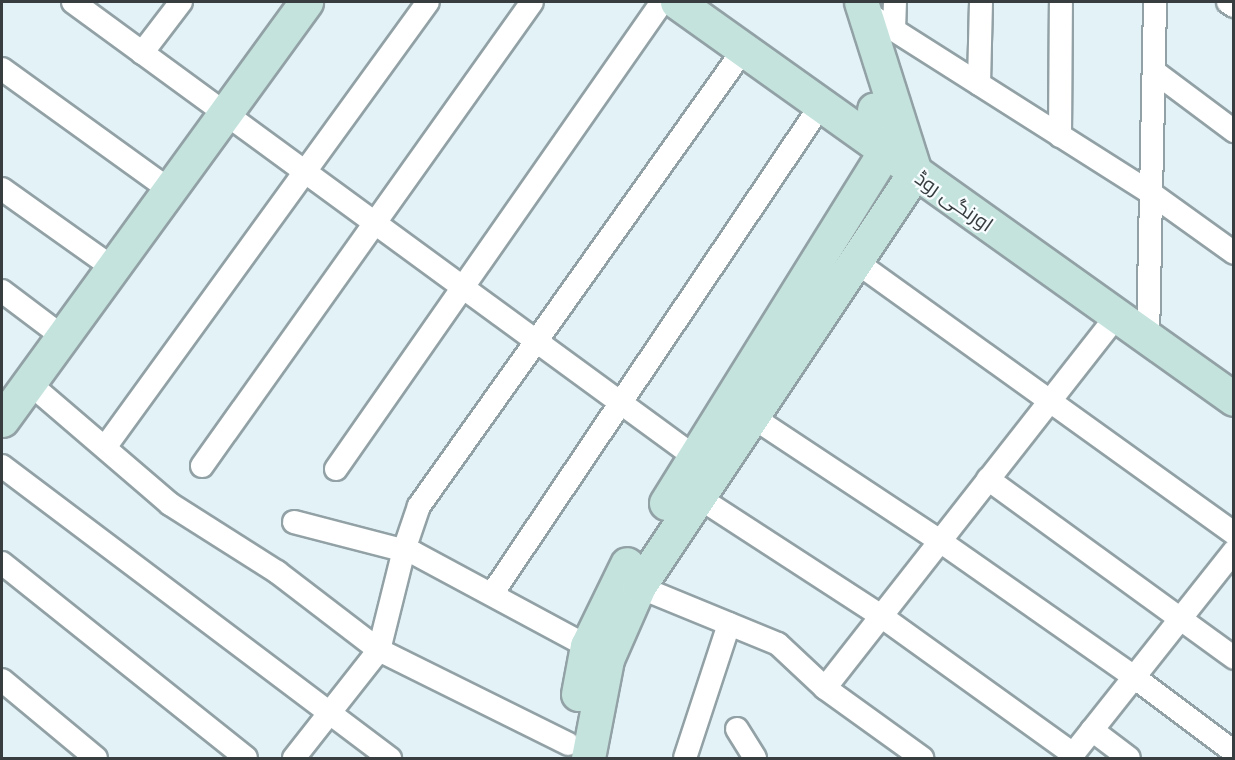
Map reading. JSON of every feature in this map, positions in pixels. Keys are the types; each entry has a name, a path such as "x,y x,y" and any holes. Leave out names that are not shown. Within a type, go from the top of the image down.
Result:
{"main road":[{"path":"2,420 306,2"},
{"name":"اورنگی روڈ","path":"677,2 1233,399"},
{"path":"581,755 587,645 628,583 696,458 885,151 854,38 865,4"},
{"path":"581,755 628,583 698,497 915,172 865,4"}],"street":[{"path":"73,2 303,173 696,458"},
{"path":"142,53 181,2"},
{"path":"106,446 428,2"},
{"path":"202,466 532,2"},
{"path":"336,469 662,2"},
{"path":"979,84 981,2"},
{"path":"1060,136 1061,2"},
{"path":"1148,338 1155,2"},
{"path":"1228,2 1233,6"},
{"path":"865,4 894,30"},
{"path":"865,4 894,30 1152,194 1233,253"},
{"path":"294,759 379,650 404,550 419,506 744,49"},
{"path":"2,69 170,190"},
{"path":"1155,72 1233,131"},
{"path":"492,594 821,105"},
{"path":"2,189 113,268"},
{"path":"855,261 1233,533"},
{"path":"2,291 63,337"},
{"path":"825,688 1117,315"},
{"path":"29,383 106,446 170,504 277,572 379,650 581,755"},
{"path":"751,416 940,541 1134,677 1233,752"},
{"path":"2,466 390,759"},
{"path":"988,479 1233,658"},
{"path":"698,497 881,616 1072,756 1233,551"},
{"path":"294,522 414,553 587,645"},
{"path":"2,562 246,759"},
{"path":"628,583 778,644 825,688 910,755"},
{"path":"685,759 729,624"},
{"path":"2,680 96,759"},
{"path":"737,729 755,759"},
{"path":"1092,730 1129,759"}]}
